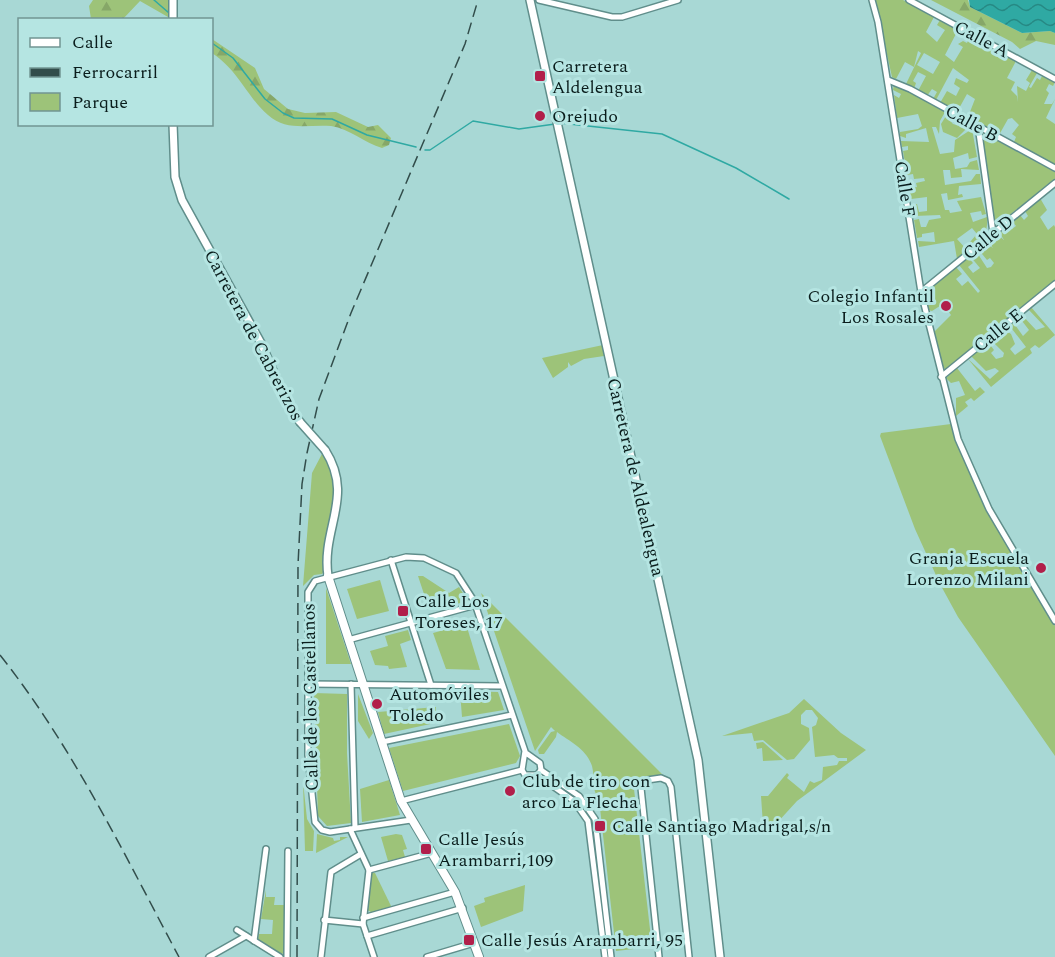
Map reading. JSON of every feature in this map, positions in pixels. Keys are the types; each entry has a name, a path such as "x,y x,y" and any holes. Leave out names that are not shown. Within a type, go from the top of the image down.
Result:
{"main road":[{"path":"328,576 401,801 455,892 479,957"}],"street":[{"path":"173,0 173,16"},
{"name":"Carretera de Aldealengua","path":"530,0 698,760 720,957"},
{"path":"539,0 612,17 622,17 678,0"},
{"name":"Calle F","path":"872,0 888,80 921,292 958,439 989,509 1055,621"},
{"name":"Calle A","path":"909,0 1055,79"},
{"name":"Calle B","path":"888,80 1055,168"},
{"name":"Carretera de Cabrerizos","path":"173,126 176,177 182,200 262,345 286,401 300,422 325,450 336,474 339,491 337,514 327,551 328,576"},
{"path":"978,126 993,234"},
{"name":"Calle D","path":"921,292 1055,183"},
{"name":"Calle E","path":"941,377 1055,284"},
{"path":"328,576 391,560 424,558 443,565 465,584 476,605 525,753 522,770 525,775 539,772 579,796 595,819 611,957"},
{"path":"391,560 431,685"},
{"name":"Calle de los Castellanos","path":"328,576 315,581 308,592 310,786 313,816 319,828 330,832 352,829"},
{"path":"348,639 476,605"},
{"path":"309,684 501,686"},
{"path":"351,684 352,829 369,870 363,921 374,957"},
{"path":"382,742 512,716"},
{"path":"525,753 540,763 539,772"},
{"path":"523,762 533,758"},
{"path":"401,801 522,770"},
{"path":"539,772 574,801 588,821 605,957"},
{"path":"659,957 641,788 646,781 654,779 666,780 671,787 689,957"},
{"path":"352,829 411,820"},
{"path":"254,941 266,849"},
{"path":"287,957 288,851"},
{"path":"369,870 432,853"},
{"path":"321,957 328,884 332,870 361,855"},
{"path":"324,920 363,921 374,914 455,892"},
{"path":"367,936 462,908"},
{"path":"364,910 374,914"},
{"path":"237,930 280,957"},
{"path":"209,957 246,936"},
{"path":"427,957 474,943"}],"green space":[{"path":"93,0 168,0 168,17 140,1 124,18 91,18 89,6"},
{"path":"875,0 903,0 934,17 926,32 937,42 945,30 937,25 940,20 958,30 945,55 954,62 963,47 958,44 963,41 967,43 970,36 1016,61 1007,78 1015,82 1011,90 1017,96 1018,102 1017,86 1026,91 1030,83 1026,80 1032,70 1037,73 1029,87 1031,88 1037,78 1040,80 1042,76 1055,82 1053,86 1049,84 1046,90 1049,93 1044,104 1052,104 1055,99 1046,118 1055,124 1055,165 1014,142 1016,137 1012,134 1019,125 1012,118 1008,119 999,135 968,117 975,99 967,94 957,112 940,103 947,91 956,96 960,88 954,84 956,78 967,83 969,80 953,68 936,100 933,99 937,92 932,89 927,96 918,91 926,76 918,72 913,81 916,83 914,89 906,84 921,53 918,51 914,67 905,62 896,79 892,77","holes":["924,53 940,62 933,74 917,65"]},
{"path":"931,0 968,0 970,7 1022,33 1050,31 1055,33 1055,45 1036,41 1020,49 1012,42"},
{"path":"213,40 255,68 264,89 288,109 305,113 336,112 368,127 378,125 391,138 389,145 382,148 345,130 331,126 298,126 283,124 275,120 261,108 221,60 213,54"},
{"path":"894,84 945,112 940,121 939,134 936,127 932,127 940,154 954,152 955,140 972,129 977,157 969,159 968,153 953,158 955,169 967,167 970,162 977,160 979,170 961,169 962,177 951,178 950,170 943,170 945,185 971,181 976,174 980,174 981,184 959,186 958,195 962,194 963,197 948,200 947,193 941,194 945,210 949,210 950,213 962,211 957,201 981,197 986,214 982,215 981,211 970,213 973,222 987,217 987,227 983,237 973,246 970,242 977,234 972,228 957,239 967,250 957,259 954,241 919,247 918,241 935,242 934,232 922,234 922,237 917,238 914,220 919,219 921,227 926,227 929,220 941,218 940,215 914,216 912,205 917,204 919,212 927,211 927,197 911,199 909,189 917,187 916,183 925,181 924,178 914,179 913,174 907,175 903,151 908,150 908,146 902,147 901,141 929,142 926,128 906,134 906,138 900,136 900,132 918,129 922,126 918,114 897,118 894,95 899,98 901,94 893,90"},
{"path":"946,116 953,124 967,128 957,138 943,132 941,124"},
{"path":"983,133 1055,172 1055,179 997,225 980,135"},
{"path":"1040,198 1047,210 1040,217 1048,230 1054,225 1055,227 1055,280 946,369 942,368 933,333 951,315 943,304 932,311 928,310 926,292 956,267 962,274 956,279 962,286 968,281 978,293 980,291 959,265 968,257 973,263 968,267 973,273 980,268 970,256 976,251 987,268 991,267 994,263 990,258 987,260 978,249 986,243 993,248 988,241 997,234 1004,240 999,232 1008,225 1012,229 1016,226 1012,221 1020,215 1024,220 1028,216 1025,211"},
{"path":"1031,307 1055,335 1039,348 1035,345 1030,349 1032,353 991,387 968,359 990,379 999,371 995,368 986,371 971,356 988,342 994,350 991,353 996,359 1003,357 1004,353 991,340 1004,329 1011,334 1015,344 1010,349 1015,355 1026,347 1009,325 1013,322 1023,336 1029,330 1019,317 1022,315 1036,330 1045,327 1028,309"},
{"path":"603,345 604,356 584,359 571,366 568,362 568,367 553,378 542,358"},
{"path":"957,368 975,391 980,387 985,392 974,401 971,398 965,402 968,406 956,416 956,398 965,395 959,381 951,383 946,378"},
{"path":"951,424 987,512 1055,626 1055,756 958,617 915,529 880,436 881,433"},
{"path":"323,452 330,465 337,491 326,542 324,571 322,574 314,575 303,586 312,473"},
{"path":"418,576 423,576 449,593 459,587 468,601 452,605 448,595 426,600"},
{"path":"380,580 389,611 357,619 347,589"},
{"path":"326,588 351,664 326,664"},
{"path":"481,593 663,775 643,779 634,789 652,947 616,951 599,799 594,788 592,766 582,750 557,732 544,754 539,754 538,750 551,732 555,731 551,727 535,751"},
{"path":"466,624 480,670 446,669 433,633"},
{"path":"408,630 411,640 400,644 407,667 389,669 388,666 375,665 370,651 388,646 385,636"},
{"path":"460,691 498,692 504,710 462,717"},
{"path":"314,693 347,694 347,753 351,823 327,826 318,816"},
{"path":"358,694 373,733 369,739 358,721"},
{"path":"804,699 841,733 866,750 797,801 776,824 763,825 761,796 768,796 787,773 789,775 787,778 804,792 810,781 814,783 822,780 823,767 837,765 839,761 847,761 847,758 838,758 834,755 815,757 812,727 816,725 818,718 812,710 806,710 801,715 801,724 809,728 810,740 794,759 787,760 763,740 754,741 752,733 722,736 789,713"},
{"path":"436,707 435,723 384,734 378,712"},
{"path":"509,724 520,756 516,763 403,791 389,748"},
{"path":"763,742 783,760 763,761 762,748 757,749 756,743"},
{"path":"389,780 400,815 362,822 360,789"},
{"path":"303,782 307,819 314,831 313,851 305,851"},
{"path":"317,834 333,838 334,841 340,840 340,837 348,837 316,853"},
{"path":"402,835 407,849 403,850 405,857 388,861 381,837"},
{"path":"371,873 375,873 392,908 373,913 367,910"},
{"path":"525,885 523,911 481,927 474,906 485,902 484,898"},
{"path":"266,890 266,897 275,897 274,905 285,905 285,952 282,954 258,939 259,934 272,934 273,920 261,919"}],"water":[{"path":"969,0 1055,0 1055,33 1050,31 1022,33 970,7"}],"waterway":[{"path":"154,0 169,13"},
{"path":"213,44 233,58 265,99 283,113 294,118 332,119 367,135 416,147"},
{"path":"425,150 430,150 473,121 519,129 555,124"},
{"path":"560,123 662,134 736,168 789,199"}],"railway":[{"path":"297,957 298,565 302,484 307,453 319,399 351,313 465,44 478,0"},
{"path":"0,655 26,690 74,764 179,957"}],"place":[{"name":"Carretera Aldelengua","path":"540,76"},
{"name":"Orejudo","path":"540,116"},
{"name":"Colegio Infantil Los Rosales","path":"946,306"},
{"name":"Granja Escuela Lorenzo Milani","path":"1041,568"},
{"name":"Calle Los Toreses, 17","path":"403,611"},
{"name":"Automóviles Toledo","path":"377,704"},
{"name":"Club de tiro con arco La Flecha","path":"510,791"},
{"name":"Calle Santiago Madrigal,s/n","path":"600,826"},
{"name":"Calle Jesús Arambarri,109","path":"426,849"},
{"name":"Calle Jesús Arambarri, 95","path":"469,940"}]}
